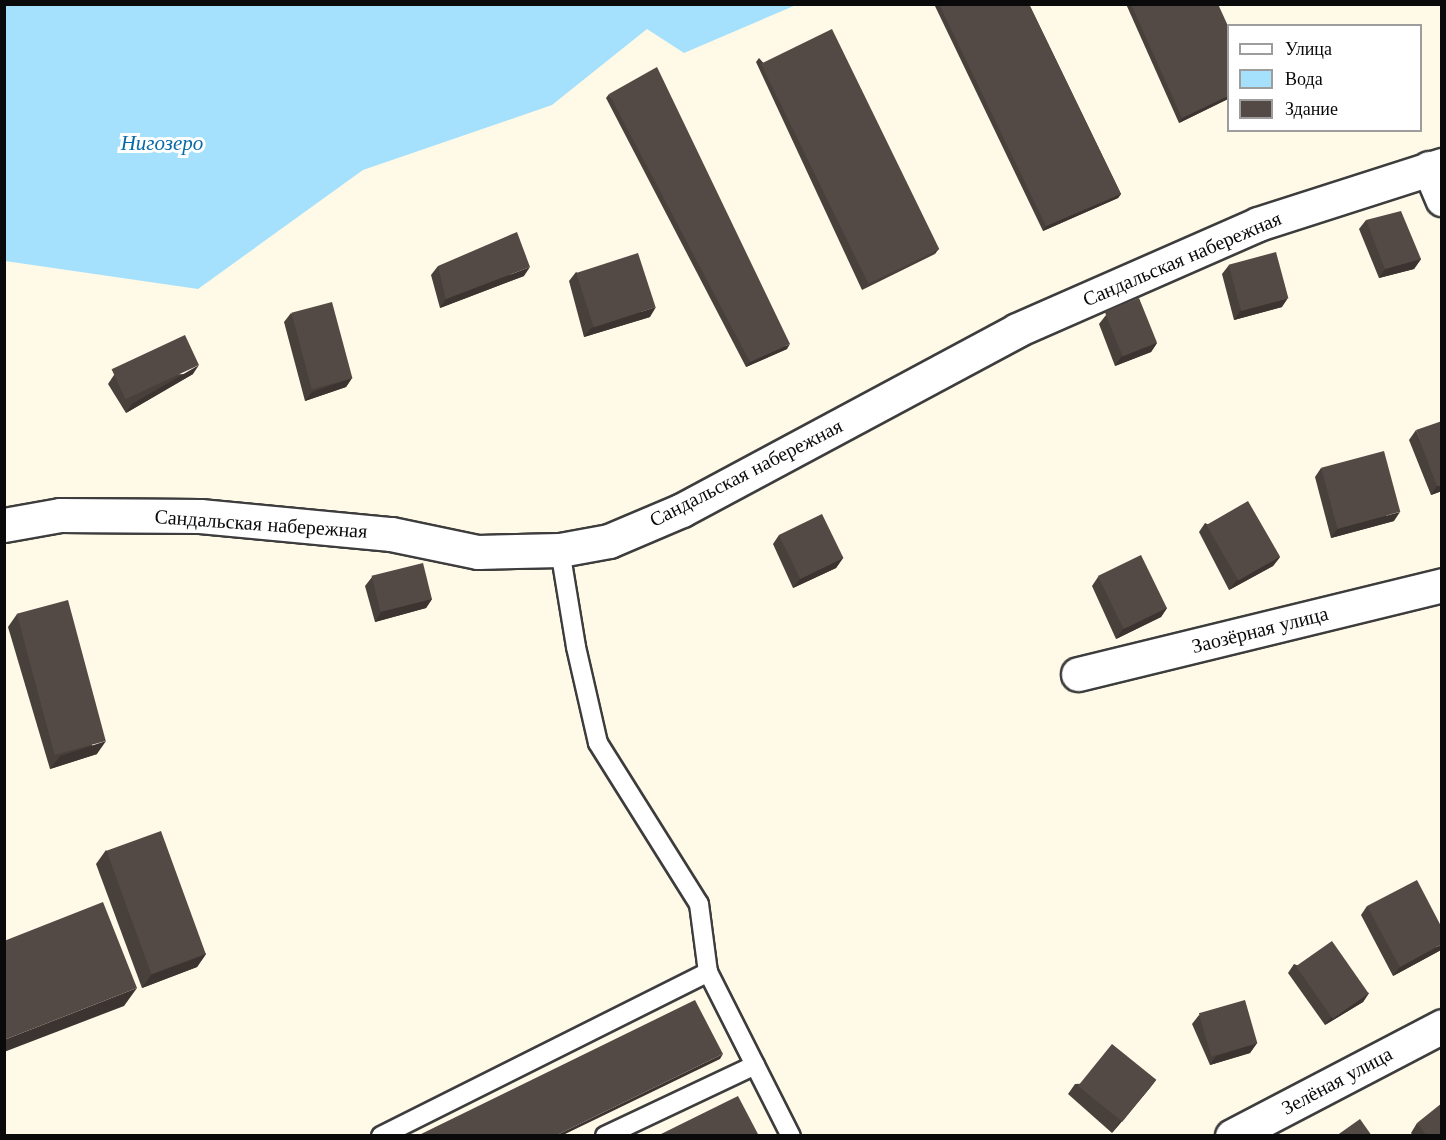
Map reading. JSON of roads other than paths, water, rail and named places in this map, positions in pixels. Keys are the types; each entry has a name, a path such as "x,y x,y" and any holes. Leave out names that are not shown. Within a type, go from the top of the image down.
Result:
{"street":[{"path":"1436,166 1442,199"},
{"name":"Сандальская набережная","path":"4,525 60,515 200,516 392,534 478,552 560,550 609,541 682,510 1017,330 1258,224 1436,166"},
{"name":"Заозёрная улица","path":"1077,674 1442,585"},
{"name":"Зелёная улица","path":"1232,1136 1442,1026"}],"lane":[{"path":"560,550 576,647 598,743 699,904 708,972 791,1136"},
{"path":"381,1136 708,972"},
{"path":"605,1136 754,1065"}],"water":[{"name":"Нигозеро","path":"5,4 796,5 684,53 647,29 552,105 363,170 198,289 5,261"}]}
